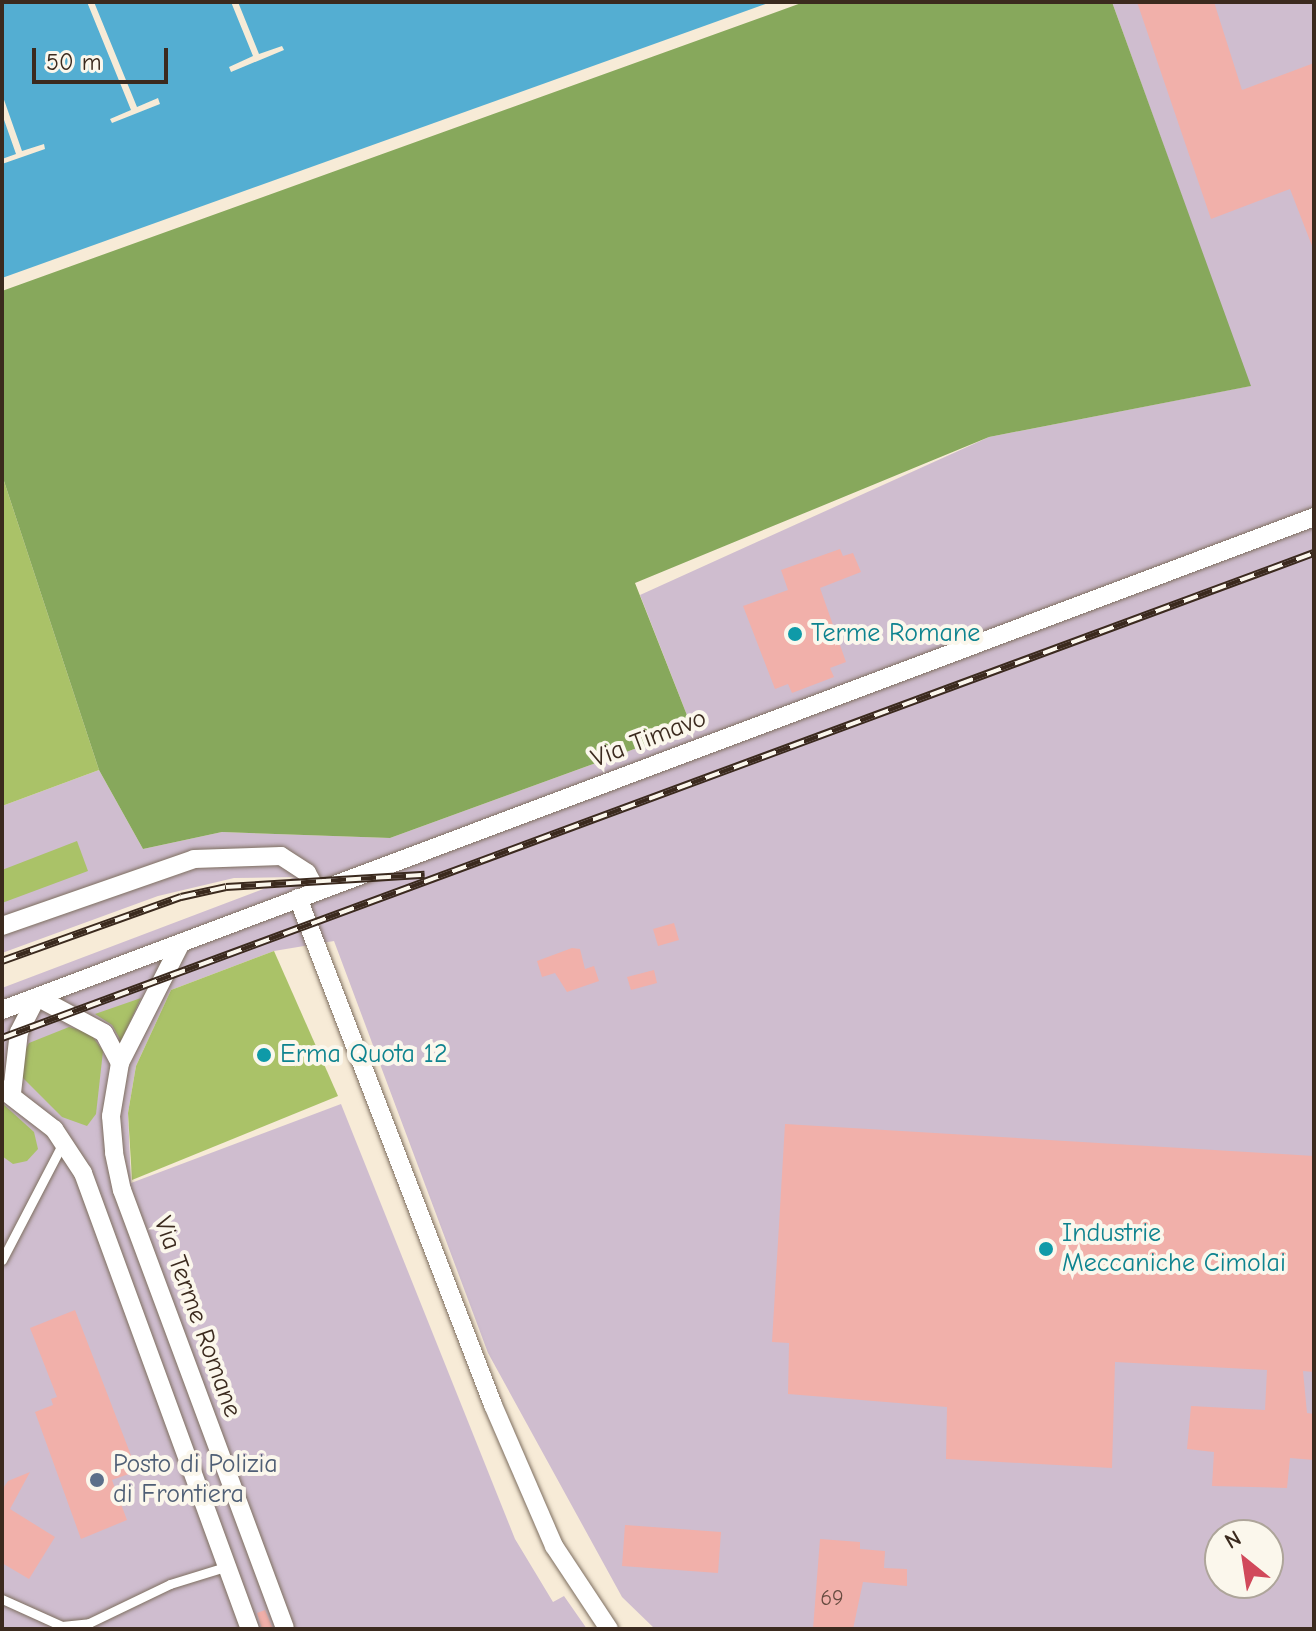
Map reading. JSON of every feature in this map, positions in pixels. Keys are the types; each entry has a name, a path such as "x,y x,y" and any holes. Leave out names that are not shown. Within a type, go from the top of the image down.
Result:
{"street":[{"name":"Via Timavo","path":"2,1010 1314,517"},
{"path":"2,926 194,859 281,856 307,873 317,891"},
{"path":"298,898 493,1405 554,1546 609,1629"},
{"name":"Via Terme Romane","path":"180,945 120,1063 111,1116 122,1190 285,1628"},
{"path":"120,1063 104,1033 37,997 12,1056 7,1091 63,1143 83,1173 113,1245 250,1629"}],"lane":[{"path":"2,1260 63,1143"},
{"path":"2,1599 62,1626 89,1623 170,1584 228,1566"}],"shaded area":[{"path":"1112,2 1314,2 1314,1629 655,1629 622,1597 488,1353 334,941 274,951 171,990 136,1066 128,1113 131,1183 341,1104 515,1539 553,1602 564,1596 587,1629 2,1629 2,988 295,877 234,878 158,896 2,953 2,806 99,770 143,849 222,832 390,838 692,728 640,595 989,437 1250,386"}],"green space":[{"path":"804,2 1112,2 1251,386 989,437 635,583 692,728 390,838 222,832 143,849 99,770 2,475 2,291"},
{"path":"2,475 99,770 2,806"},
{"path":"77,841 88,871 2,903 2,870"},
{"path":"274,951 338,1096 132,1180 128,1113 136,1066 171,990"},
{"path":"141,998 121,1041 112,1025 95,1014"},
{"path":"69,1027 90,1033 103,1051 96,1114 87,1126 62,1117 21,1076 22,1056 29,1043"},
{"path":"2,1103 34,1132 38,1149 27,1161 13,1164 2,1156"}],"water":[{"path":"2,2 771,2 2,278"}],"pier":[{"path":"87,2 94,2 137,107 158,98 160,104 112,123 110,119 131,110"},
{"path":"231,2 238,2 259,54 282,46 284,50 231,72 229,67 253,56"},
{"path":"2,94 22,151 44,144 45,149 2,164 2,159 16,154 2,114"}],"building":[{"path":"1137,2 1214,2 1242,90 1314,63 1314,251 1290,189 1211,219"},
{"name":"Terme Romane","path":"840,549 843,556 853,553 861,572 820,588 846,662 830,668 834,677 792,693 788,684 775,689 743,606 788,590 781,570"},
{"path":"674,923 679,940 658,946 653,929"},
{"path":"572,948 580,949 585,969 594,966 599,981 567,992 555,973 542,977 537,961"},
{"path":"654,970 657,983 631,990 627,977"},
{"name":"Industrie Meccaniche Cimolai","path":"785,1124 1314,1156 1314,1372 1303,1371 1307,1413 1314,1414 1314,1460 1290,1458 1287,1488 1212,1486 1214,1452 1187,1449 1191,1406 1265,1410 1267,1370 1115,1362 1112,1468 946,1459 947,1407 788,1394 789,1343 772,1342"},
{"path":"75,1310 137,1471 112,1480 127,1520 81,1539 35,1412 53,1405 51,1399 57,1397 30,1328"},
{"path":"30,1472 10,1509 55,1537 29,1579 2,1563 2,1490 8,1481"},
{"path":"625,1525 721,1532 718,1573 622,1566"},
{"path":"820,1539 860,1542 860,1549 885,1551 884,1568 907,1569 907,1586 863,1582 853,1629 813,1629"},
{"path":"265,1610 273,1629 262,1629 257,1613"}],"railway":[{"path":"2,1038 1314,553"},
{"path":"2,961 181,897 226,887 425,875"}],"place":[{"name":"Terme Romane","path":"795,634"},
{"name":"Erma Quota 12","path":"264,1055"},
{"name":"Industrie Meccaniche Cimolai","path":"1046,1249"},
{"name":"Posto di Polizia di Frontiera","path":"97,1480"}]}
